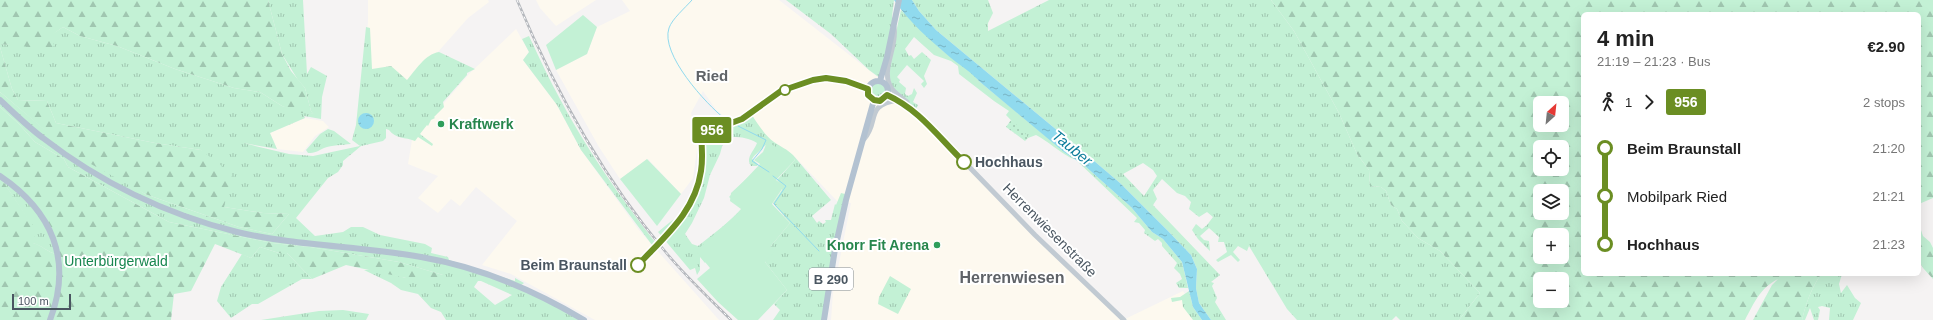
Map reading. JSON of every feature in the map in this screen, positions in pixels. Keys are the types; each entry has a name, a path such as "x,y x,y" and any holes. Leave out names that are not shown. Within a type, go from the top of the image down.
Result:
{"main road":[{"name":"B 290","path":"824,320 845,206 874,100 868,95 868,89 871,84 880,81 895,24 899,0"},
{"path":"874,100 880,101 887,95 887,86 880,81"},
{"path":"0,100 41,137 83,167 118,187 149,202 190,218 239,232 274,238 428,258 490,275 527,290 584,320"},
{"path":"0,176 28,197 47,223 53,238 59,265 59,281 56,305 50,320"}],"street":[{"path":"895,24 896,36 887,76 892,90 915,111"},
{"name":"Herrenwiesenstraße","path":"887,95 915,111 1036,235 1124,320"},
{"path":"864,139 868,135 876,109 885,103 898,100"}],"shaded area":[{"path":"368,0 488,0 489,2 468,18 405,89 363,69 368,22"},
{"path":"536,0 596,0 556,26 540,8"},
{"path":"622,0 779,0 884,82 887,86 887,95 904,103 1123,320 831,320 833,293 851,203 838,202 795,157 734,124 717,111 703,91 691,113 698,143 693,178 681,194 648,159 620,179 599,147 556,70 587,54 597,27 630,11"},
{"path":"516,29 529,52 523,60 557,105 581,150 638,229 719,320 595,320 511,274 482,265 517,221 476,187 460,206 451,199 438,213 418,198 438,176 408,164 412,140 470,73"},
{"path":"305,118 323,121 329,127 315,136 303,152 277,149 270,133"},
{"path":"1183,291 1200,320 1123,320"}],"green space":[{"path":"0,0 268,0 282,54 291,71 305,88 311,111 315,114 301,113 282,106 260,92 234,88 175,69 117,46 80,36 63,27 52,35 54,46 49,49 0,44"},
{"path":"268,0 303,0 307,74 311,67 327,76 322,97 321,119 304,116 305,118 270,133 277,149 243,143 289,154 313,156 360,146 352,140 356,125 366,27 370,28 372,69 391,66 407,80 425,59 434,53 439,52 475,69 467,73 467,75 443,102 444,107 420,134 433,144 432,146 418,137 415,141 395,135 386,129 386,138 383,141 361,146 343,161 343,165 338,172 328,178 296,218 315,236 343,232 351,227 363,227 380,235 425,244 432,248 431,253 448,257 449,260 515,281 515,278 524,283 520,286 584,320 446,320 441,312 431,308 418,294 401,290 391,283 364,270 376,270 406,278 443,275 399,262 310,247 272,243 169,222 68,167 64,159 35,142 19,124 0,107 0,92 43,128 145,194 239,227 272,234 289,214 263,213 224,207 201,150 155,143 56,123 47,101 18,100 12,89 0,44 33,42 56,32 63,27 80,36 117,46 175,69 234,88 260,92 282,106 314,114 311,111 305,88 298,80 282,54","holes":["478,281 512,295 495,305 474,287"]},
{"path":"786,0 894,0 892,17 895,21 880,78 869,70 831,34"},
{"path":"912,0 988,0 993,13 988,23 988,31 1049,0 1271,0 1294,31 1339,113 1357,154 1369,170 1370,186 1381,187 1386,191 1391,205 1397,209 1402,221 1418,238 1440,251 1480,293 1459,320 1400,320 1396,316 1392,320 1297,320 1287,309 1249,246 1247,251 1238,246 1233,252 1240,260 1238,262 1231,255 1218,262 1216,260 1227,252 1224,242 1218,242 1219,237 1209,228 1200,236 1204,240 1209,241 1210,251 1198,239 1192,230 1196,224 1202,229 1213,217 1207,212 1199,217 1189,209 1191,202 1185,196 1177,193 1162,179 1153,190 1157,199 1153,205 1220,275 1211,282 1214,283 1212,286 1217,298 1215,302 1226,320 1211,320 1199,303 1196,288 1197,269 1191,255 1120,183 936,30 919,11","holes":["1143,163 1153,170 1157,176 1144,196 1123,174"]},
{"path":"1271,0 1933,0 1933,198 1921,203 1921,12 1581,12 1581,276 1820,276 1809,296 1802,320 1753,320 1772,285 1778,279 1762,291 1745,320 1459,320 1480,293 1440,251 1418,238 1402,221 1397,209 1391,205 1386,191 1381,187 1370,186 1369,170 1357,154 1339,113 1294,31"},
{"path":"901,10 943,51 968,69 980,82 1075,159 1067,156 1036,135 1028,138 1006,115 1009,111 959,74 958,66 951,61 934,55 914,37 905,49 909,56 911,55 914,59 922,52 931,60 924,76 927,84 924,88 921,84 924,81 907,65 897,77 900,80 899,82 906,88 905,94 908,96 912,94 914,88 917,93 913,102 918,105 915,111 892,90 888,68"},
{"path":"583,15 597,27 587,54 556,70 546,45"},
{"path":"529,36 544,68 581,137 629,208 655,242 652,245 581,150 557,105 523,60 529,52 522,39"},
{"path":"0,47 12,89 18,100 47,101 56,123 155,143 201,150 232,174 224,207 263,213 289,214 272,234 239,227 145,194 73,154 0,92"},
{"path":"878,81 885,84 888,91 885,98 878,101 871,98 868,91 871,84"},
{"name":"Unterbürgerwald","path":"0,107 19,124 35,142 64,159 68,167 169,222 272,243 310,247 399,262 443,275 443,281 406,278 346,265 312,279 287,253 279,253 260,247 251,258 215,244 191,291 174,294 171,320 0,320 0,177 36,230 33,243 57,254 38,210 0,176"},
{"path":"753,111 752,115 771,140 793,155 831,200 812,216 817,223 819,221 823,224 826,222 825,220 831,220 835,204 836,205 841,193 845,194 824,320 773,320 780,310 774,304 787,290 765,262 770,247 790,223 773,203 782,190 782,186 777,180 795,160 768,143 752,159 758,164 757,166 751,166 749,163 749,157 757,143 742,138 732,137 730,140 727,128 728,124 742,119"},
{"path":"1011,120 1022,129 1028,138 1025,141 1006,127"},
{"path":"721,127 723,143 720,154 710,175 704,198 685,234 692,244 698,246 731,220 741,209 730,201 731,193 759,167 746,205 705,263 700,257 700,270 697,275 695,268 690,270 658,232 668,223 683,216 690,207 695,197 700,176 701,133"},
{"path":"328,129 334,131 351,144 330,146 308,153 306,150 320,134"},
{"path":"767,142 789,154 795,160 776,180 784,186 772,204 790,223 770,247 775,251 765,262 787,290 758,320 738,320 718,302 697,279 710,268 696,251 743,208 729,197 760,164 754,160 763,152"},
{"path":"647,159 681,194 657,226 620,179"},
{"path":"1075,159 1131,207 1152,232 1163,239 1182,262 1188,288 1179,288 1176,283 1182,279 1180,274 1174,268 1177,263 1162,246 1162,243 1158,239 1155,241 1144,233 1145,230 1139,223 1134,222 1137,218"},
{"path":"0,177 38,210 57,254 32,243 35,230"},
{"path":"1921,230 1923,236 1930,242 1933,248 1933,279 1921,264"},
{"path":"260,247 279,253 287,253 312,279 302,279 258,304 252,304 231,318 217,301 221,287 242,254 251,258"},
{"path":"890,276 911,289 898,314 878,304 879,297"},
{"path":"1820,276 1841,276 1839,284 1841,293 1847,285 1855,298 1861,303 1853,320 1829,320 1830,308 1822,306 1818,307 1820,310 1818,320 1814,320 1810,308 1805,320 1802,320 1814,285"},
{"path":"1189,291 1193,307 1202,320 1193,320 1183,307 1182,300 1172,302 1171,298 1180,297"},
{"path":"343,310 369,314 366,320 261,320 319,311"}],"water":[{"name":"Tauber","path":"894,0 912,0 919,11 936,30 1120,183 1168,231 1191,255 1197,269 1196,288 1199,303 1211,320 1202,320 1193,307 1182,262 1163,239 1152,232 1131,207 1085,166 1064,152 936,45 913,24"},
{"path":"363,113 369,113 374,118 372,127 369,129 363,129 358,124 358,118"}],"waterway":[{"path":"692,0 676,17 669,28 668,39 671,51 686,78 707,102 725,119"},
{"path":"738,126 766,140 762,149 752,161 769,172"},
{"path":"773,176 786,186 774,204 819,251"}],"railway":[{"path":"517,0 547,66 581,131 620,192 672,259 696,286 731,320"}],"bus line":[{"name":"956","path":"638,265 679,222 695,195 702,169 701,134 742,119 781,91 813,80 826,78 846,81 868,89 868,95 874,100 880,101 887,95 904,103 915,111 964,162"}],"place":[{"name":"Kraftwerk","path":"441,124"},
{"name":"Hochhaus","path":"964,162"},
{"name":"Knorr Fit Arena","path":"937,245"},
{"name":"Beim Braunstall","path":"638,265"}],"district":[{"name":"Ried","path":"712,76"},
{"name":"Herrenwiesen","path":"1012,277"}]}
